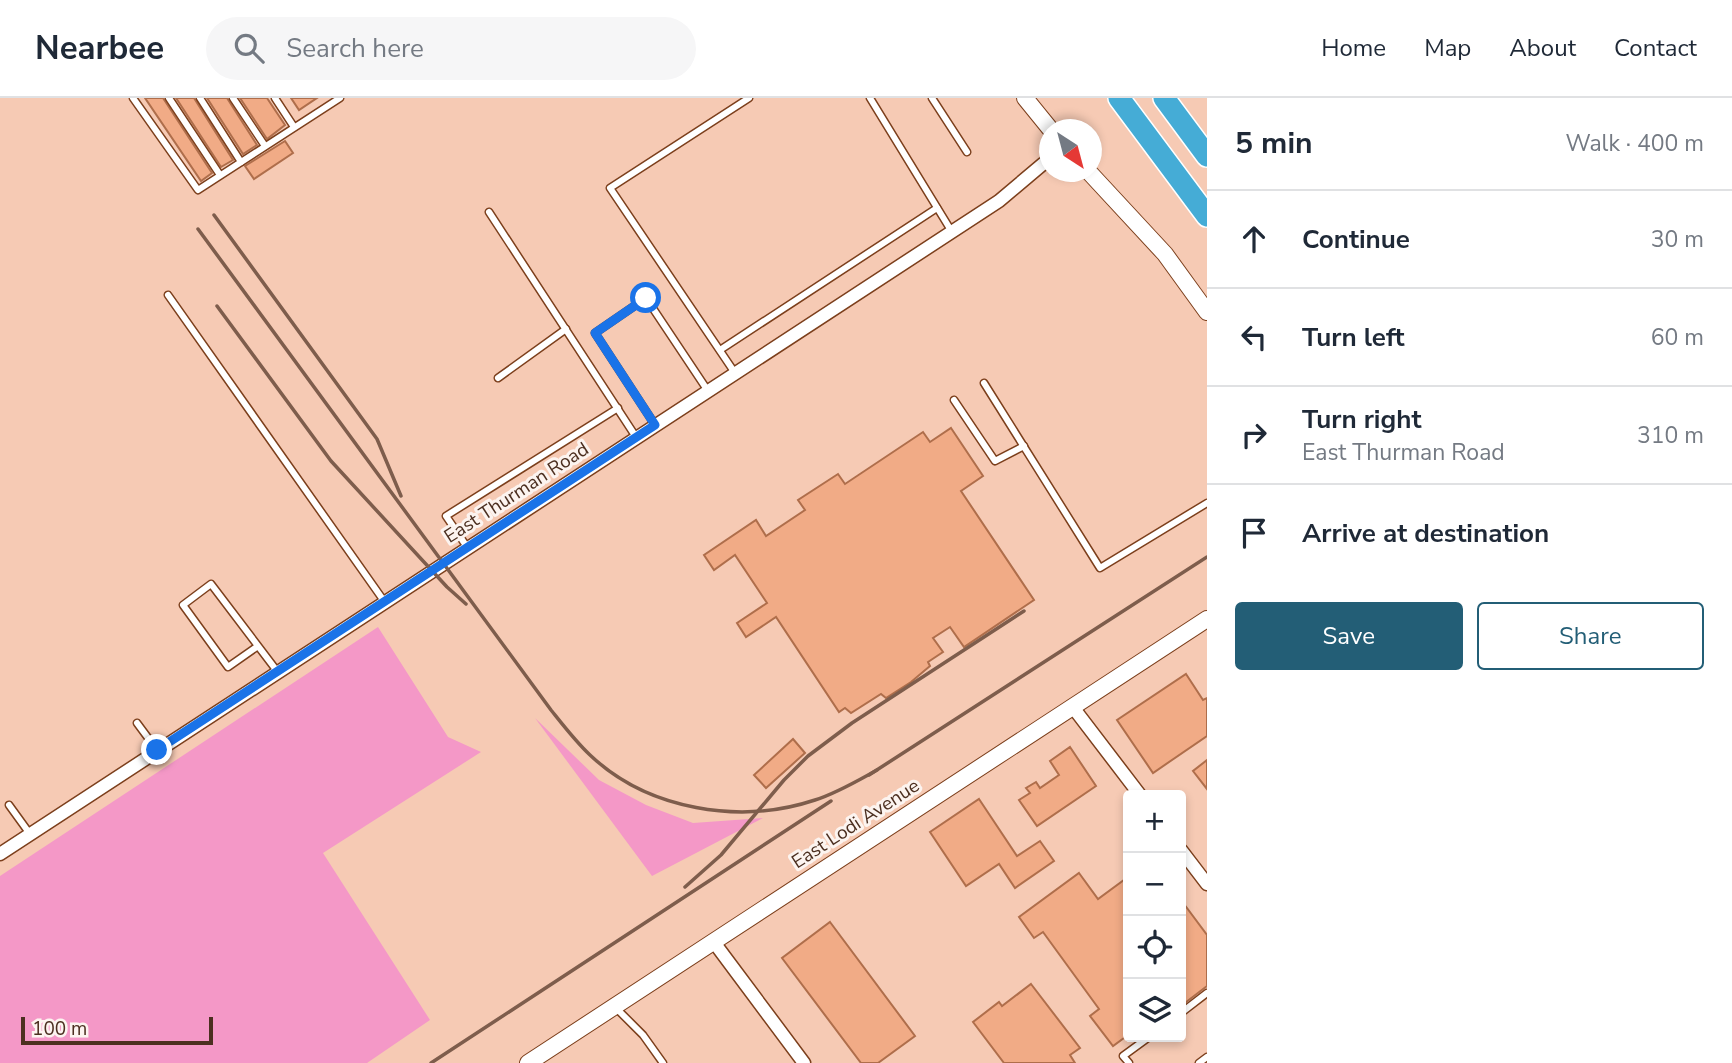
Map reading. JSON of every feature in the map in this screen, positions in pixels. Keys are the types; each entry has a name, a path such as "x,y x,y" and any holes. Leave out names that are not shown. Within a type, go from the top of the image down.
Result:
{"highway":[{"path":"1119,98 1207,216"},
{"path":"1164,98 1207,156"}],"street":[{"path":"1025,98 1042,119"},
{"name":"East Thurman Road","path":"0,854 999,201 1039,167"},
{"path":"1098,182 1165,254 1207,312"},
{"name":"East Lodi Avenue","path":"528,1063 547,1058 614,1006 1207,619"},
{"path":"1072,706 1136,790"},
{"path":"1183,853 1207,884"},
{"path":"713,941 804,1063"}],"lane":[{"path":"133,98 198,190 340,98"},
{"path":"169,98 220,175"},
{"path":"200,98 241,162"},
{"path":"233,98 265,146"},
{"path":"275,98 294,127"},
{"path":"736,373 610,188 749,98"},
{"path":"870,98 952,232"},
{"path":"932,98 967,152"},
{"path":"720,350 937,208"},
{"path":"489,212 636,437"},
{"path":"168,295 384,601"},
{"path":"655,425 595,333 646,298 708,391"},
{"path":"498,378 566,329"},
{"path":"985,383 1100,568 1207,503"},
{"path":"954,400 995,461 1024,446"},
{"path":"467,547 446,516 618,408"},
{"path":"258,646 228,667 183,605 211,584 277,671"},
{"path":"137,723 157,750"},
{"path":"9,805 30,834"},
{"path":"1186,1009 1207,993"},
{"path":"614,1006 643,1035 663,1063"},
{"path":"1129,1063 1123,1056 1142,1042"},
{"path":"1199,1063 1207,1057"}],"shaded area":[{"path":"378,627 448,737 481,752 323,853 430,1020 367,1063 0,1063 0,876"},
{"path":"535,718 599,780 646,805 693,823 763,818 652,876"}],"building":[{"path":"145,98 163,98 212,173 201,181"},
{"path":"176,98 194,98 233,160 221,167"},
{"path":"207,98 227,98 257,145 243,154"},
{"path":"240,98 267,98 285,125 267,139"},
{"path":"291,98 317,98 299,110"},
{"path":"285,141 293,153 254,179 245,166"},
{"path":"951,428 983,476 961,491 1034,600 964,647 950,627 933,638 943,652 928,662 930,666 911,682 886,698 881,694 851,713 845,708 839,712 776,617 746,637 737,623 767,603 735,555 714,570 704,555 756,520 766,536 805,510 798,500 838,474 845,484 923,432 930,442"},
{"path":"1186,674 1203,700 1207,698 1207,736 1153,773 1117,720"},
{"path":"793,739 805,753 766,788 754,775"},
{"path":"1070,747 1096,786 1037,826 1019,800 1030,793 1026,788 1036,782 1040,788 1059,775 1050,761"},
{"path":"1207,760 1207,789 1193,771"},
{"path":"979,799 1017,856 1040,841 1054,861 1015,888 999,864 966,886 930,832"},
{"path":"1079,873 1098,899 1123,881 1123,1039 1113,1046 1090,1016 1099,1009 1043,932 1034,938 1019,917"},
{"path":"1186,907 1207,935 1207,986 1186,1002"},
{"path":"830,922 915,1036 878,1063 861,1063 782,958"},
{"path":"1031,984 1080,1048 1070,1055 1075,1063 1004,1063 973,1022 999,1002 1002,1006"}],"railway":[{"path":"214,215 377,439 401,496"},
{"path":"198,229 551,710 585,750 613,774 639,789 696,808 756,811 786,808 815,800 877,770"},
{"path":"217,306 331,461 447,587 466,604"},
{"path":"869,775 1207,557"},
{"path":"685,887 721,855 784,780 808,756 852,723 1024,611"},
{"path":"431,1063 831,801"}],"route":[{"path":"157,750 655,425 595,333 646,298"}]}
